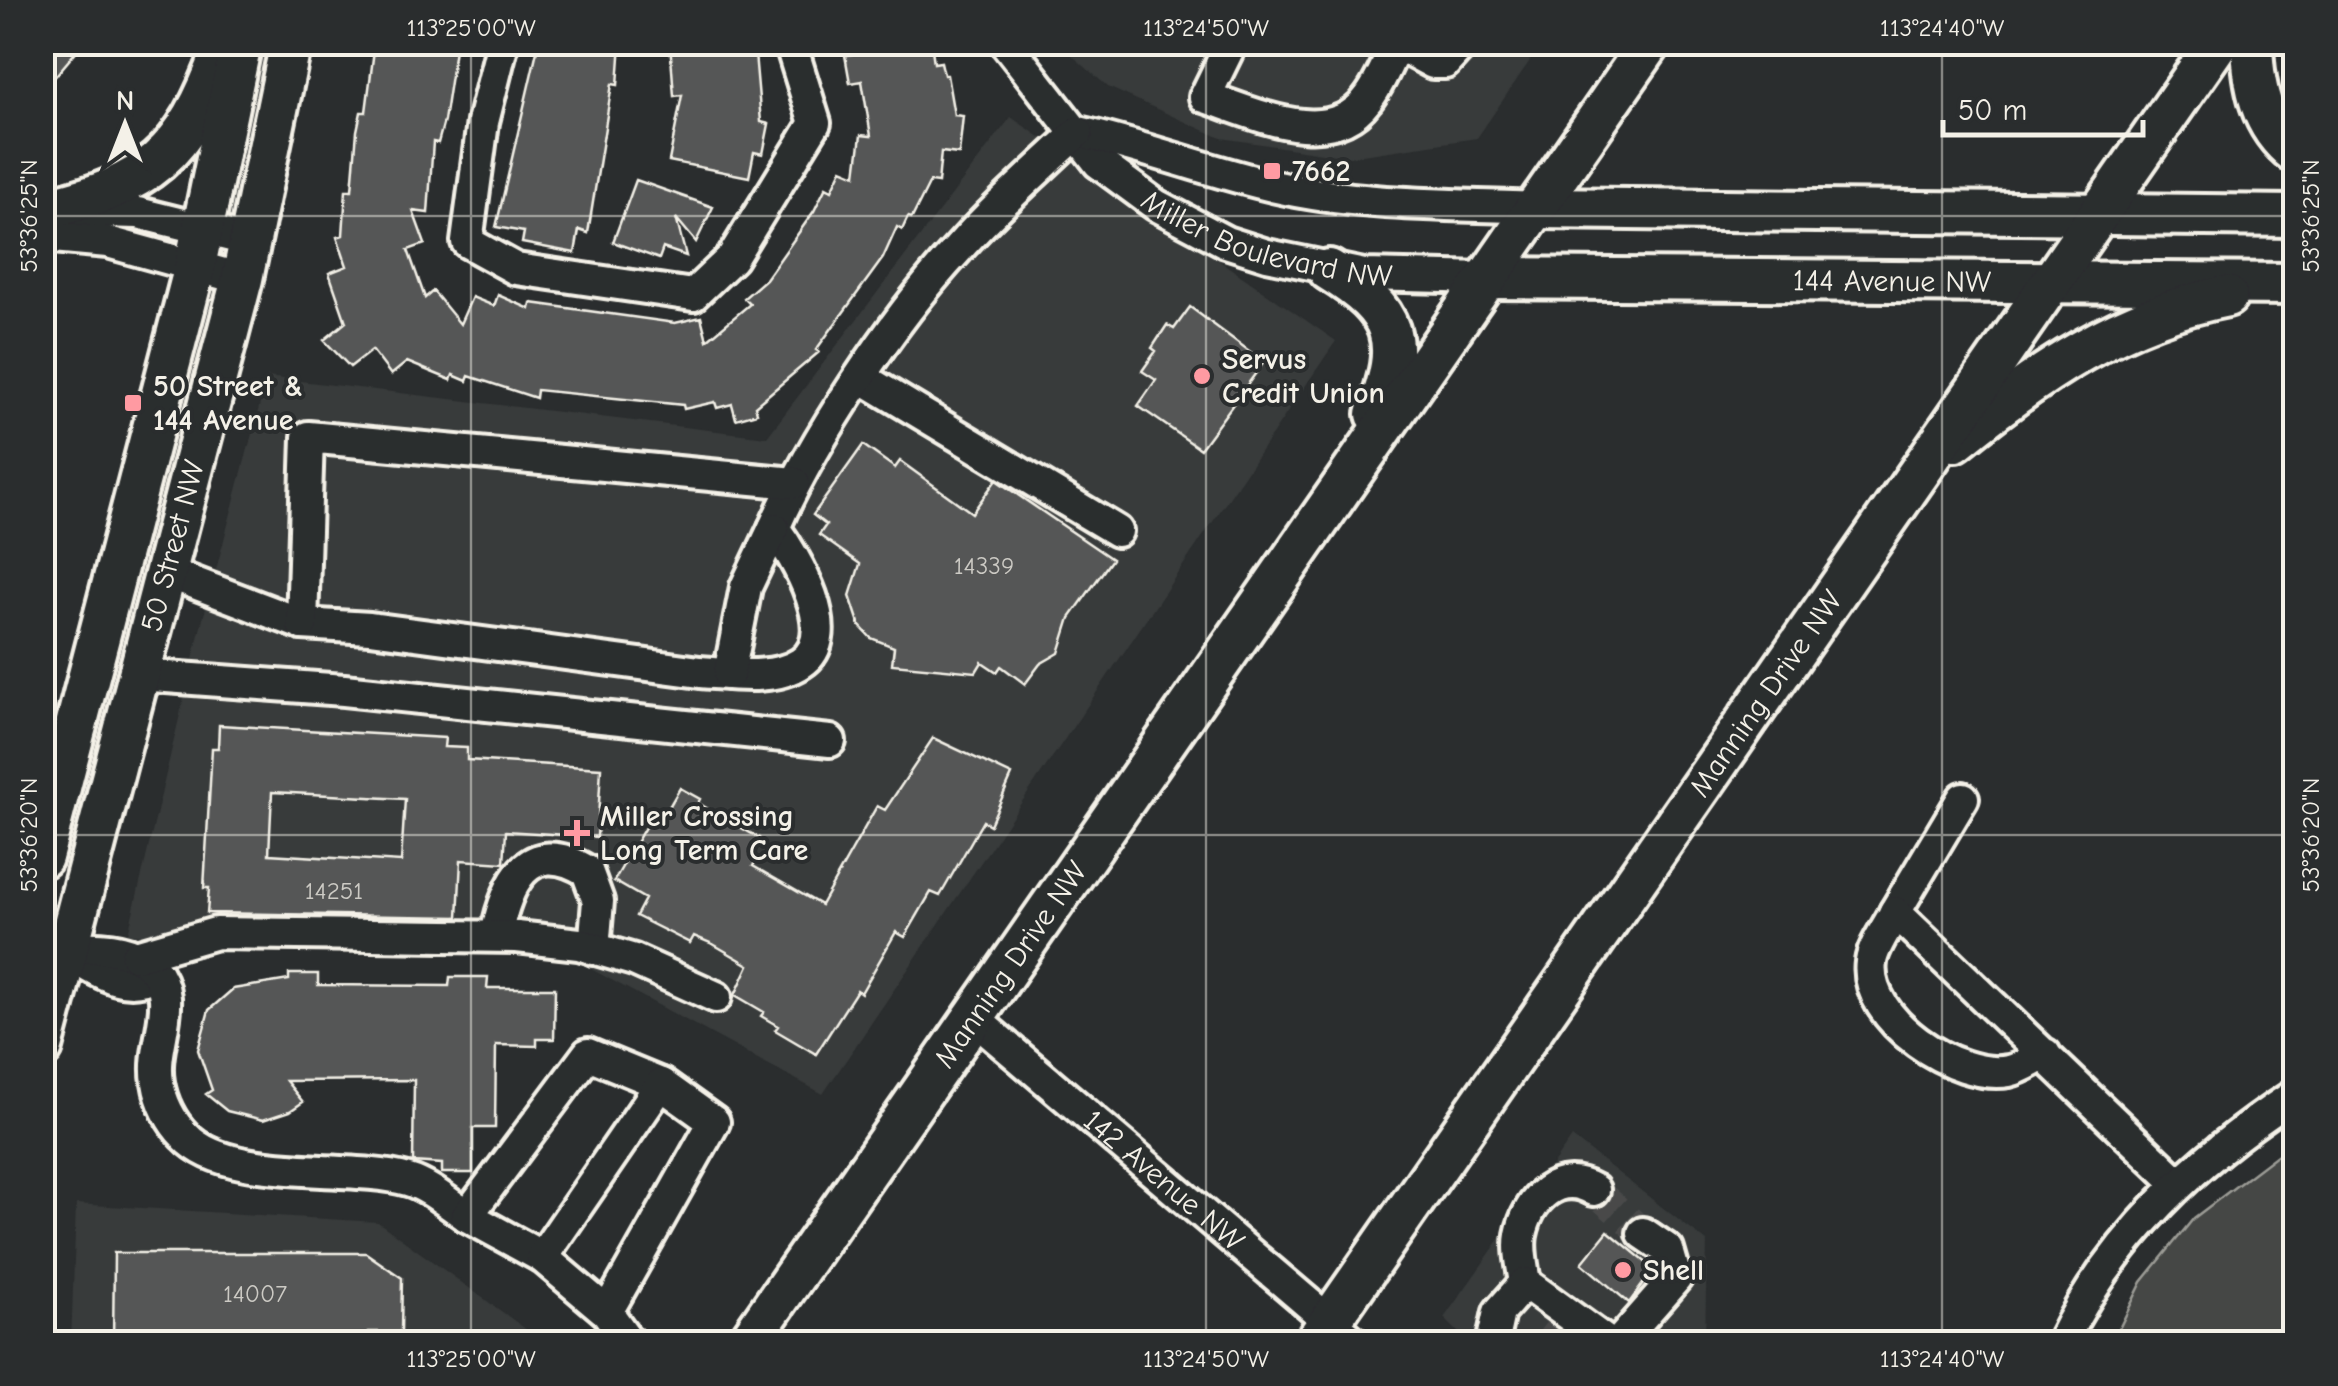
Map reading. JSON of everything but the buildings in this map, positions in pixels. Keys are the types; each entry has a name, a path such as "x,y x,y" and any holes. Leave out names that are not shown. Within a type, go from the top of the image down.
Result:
{"main road":[{"path":"42,211 112,192 162,159 200,104 226,42"},
{"name":"50 Street NW","path":"42,858 199,247 242,42"},
{"name":"50 Street NW","path":"42,1048 55,946 140,675 247,260 291,42"},
{"name":"Manning Drive NW","path":"747,1344 1651,42"},
{"name":"Manning Drive NW","path":"1333,1336 1918,471 2218,42"},
{"path":"2252,42 2253,90 2284,144 2296,153"},
{"path":"1537,208 2296,216"},
{"path":"1329,270 1366,292 1391,326 1392,376 1361,458"},
{"name":"144 Avenue NW","path":"1487,278 2290,284"},
{"path":"1918,471 2024,384 2115,330 2212,298 2290,284"}],"street":[{"path":"503,42 483,122 467,242 516,269 693,295 732,258 815,123 790,42"},
{"name":"Miller Boulevard NW","path":"1005,42 1099,163 1120,182 1184,220 1240,246 1329,270 1487,278"},
{"path":"1232,42 1205,97 1312,126 1345,120 1367,102 1395,43 1433,64 1444,63 1464,42"},
{"path":"730,674 746,587 794,483 862,378 956,250 1078,132"},
{"name":"Miller Boulevard NW","path":"1078,132 1158,150 1280,188 1356,198 1537,208"},
{"path":"42,211 138,214 199,247"},
{"path":"42,236 199,247 247,260"},
{"path":"862,378 1116,531"},
{"path":"302,624 308,438 794,483"},
{"path":"166,572 302,624 370,628 730,674 785,671 805,661 815,646 818,619 793,553 774,528"},
{"path":"140,675 344,690 830,742"},
{"path":"1963,798 1871,960 1873,992 1884,1011 1950,1065 2010,1071 2045,1054"},
{"path":"496,936 510,885 522,868 556,859 587,870 595,886 594,948"},
{"path":"1895,912 2179,1184"},
{"path":"55,946 96,974 131,982 146,965 216,933 496,936 594,948 634,960 716,996"},
{"path":"146,965 165,997 157,1080 166,1108 187,1139 216,1155 252,1164 378,1174 414,1182 542,1258 606,1312 630,1344"},
{"name":"142 Avenue NW","path":"972,1017 1333,1336"},
{"path":"467,1216 588,1054 661,1084 714,1122 606,1312"},
{"path":"542,1258 661,1084"},
{"path":"2061,1344 2105,1269 2179,1184 2240,1131 2296,1094"},
{"path":"1492,1344 1500,1312 1525,1283 1522,1233 1541,1194 1555,1184 1572,1181 1594,1190"},
{"path":"1525,1283 1590,1334 1676,1278 1668,1250 1643,1234"}],"shaded area":[{"path":"1058,43 1542,43 1477,138 1349,157 1221,138 1108,87"},
{"path":"1011,117 1336,341 823,1094 552,948 128,934 199,634 267,377 767,437"},
{"path":"1572,1137 1707,1242 1705,1343 1469,1343 1444,1318"},
{"path":"2290,1145 2296,1150 2295,1343 2112,1343 2142,1282 2194,1218"},
{"path":"76,1204 378,1222 545,1343 71,1344"}],"tunnel":[{"path":"1594,1190 1643,1233"},
{"path":"1548,1344 1560,1329"}],"place":[{"name":"7662","path":"1272,171"},
{"name":"Servus Credit Union","path":"1202,376"},
{"name":"50 Street & 144 Avenue","path":"133,403"},
{"name":"Miller Crossing Long Term Care","path":"577,833"},
{"name":"Shell","path":"1623,1270"}]}
